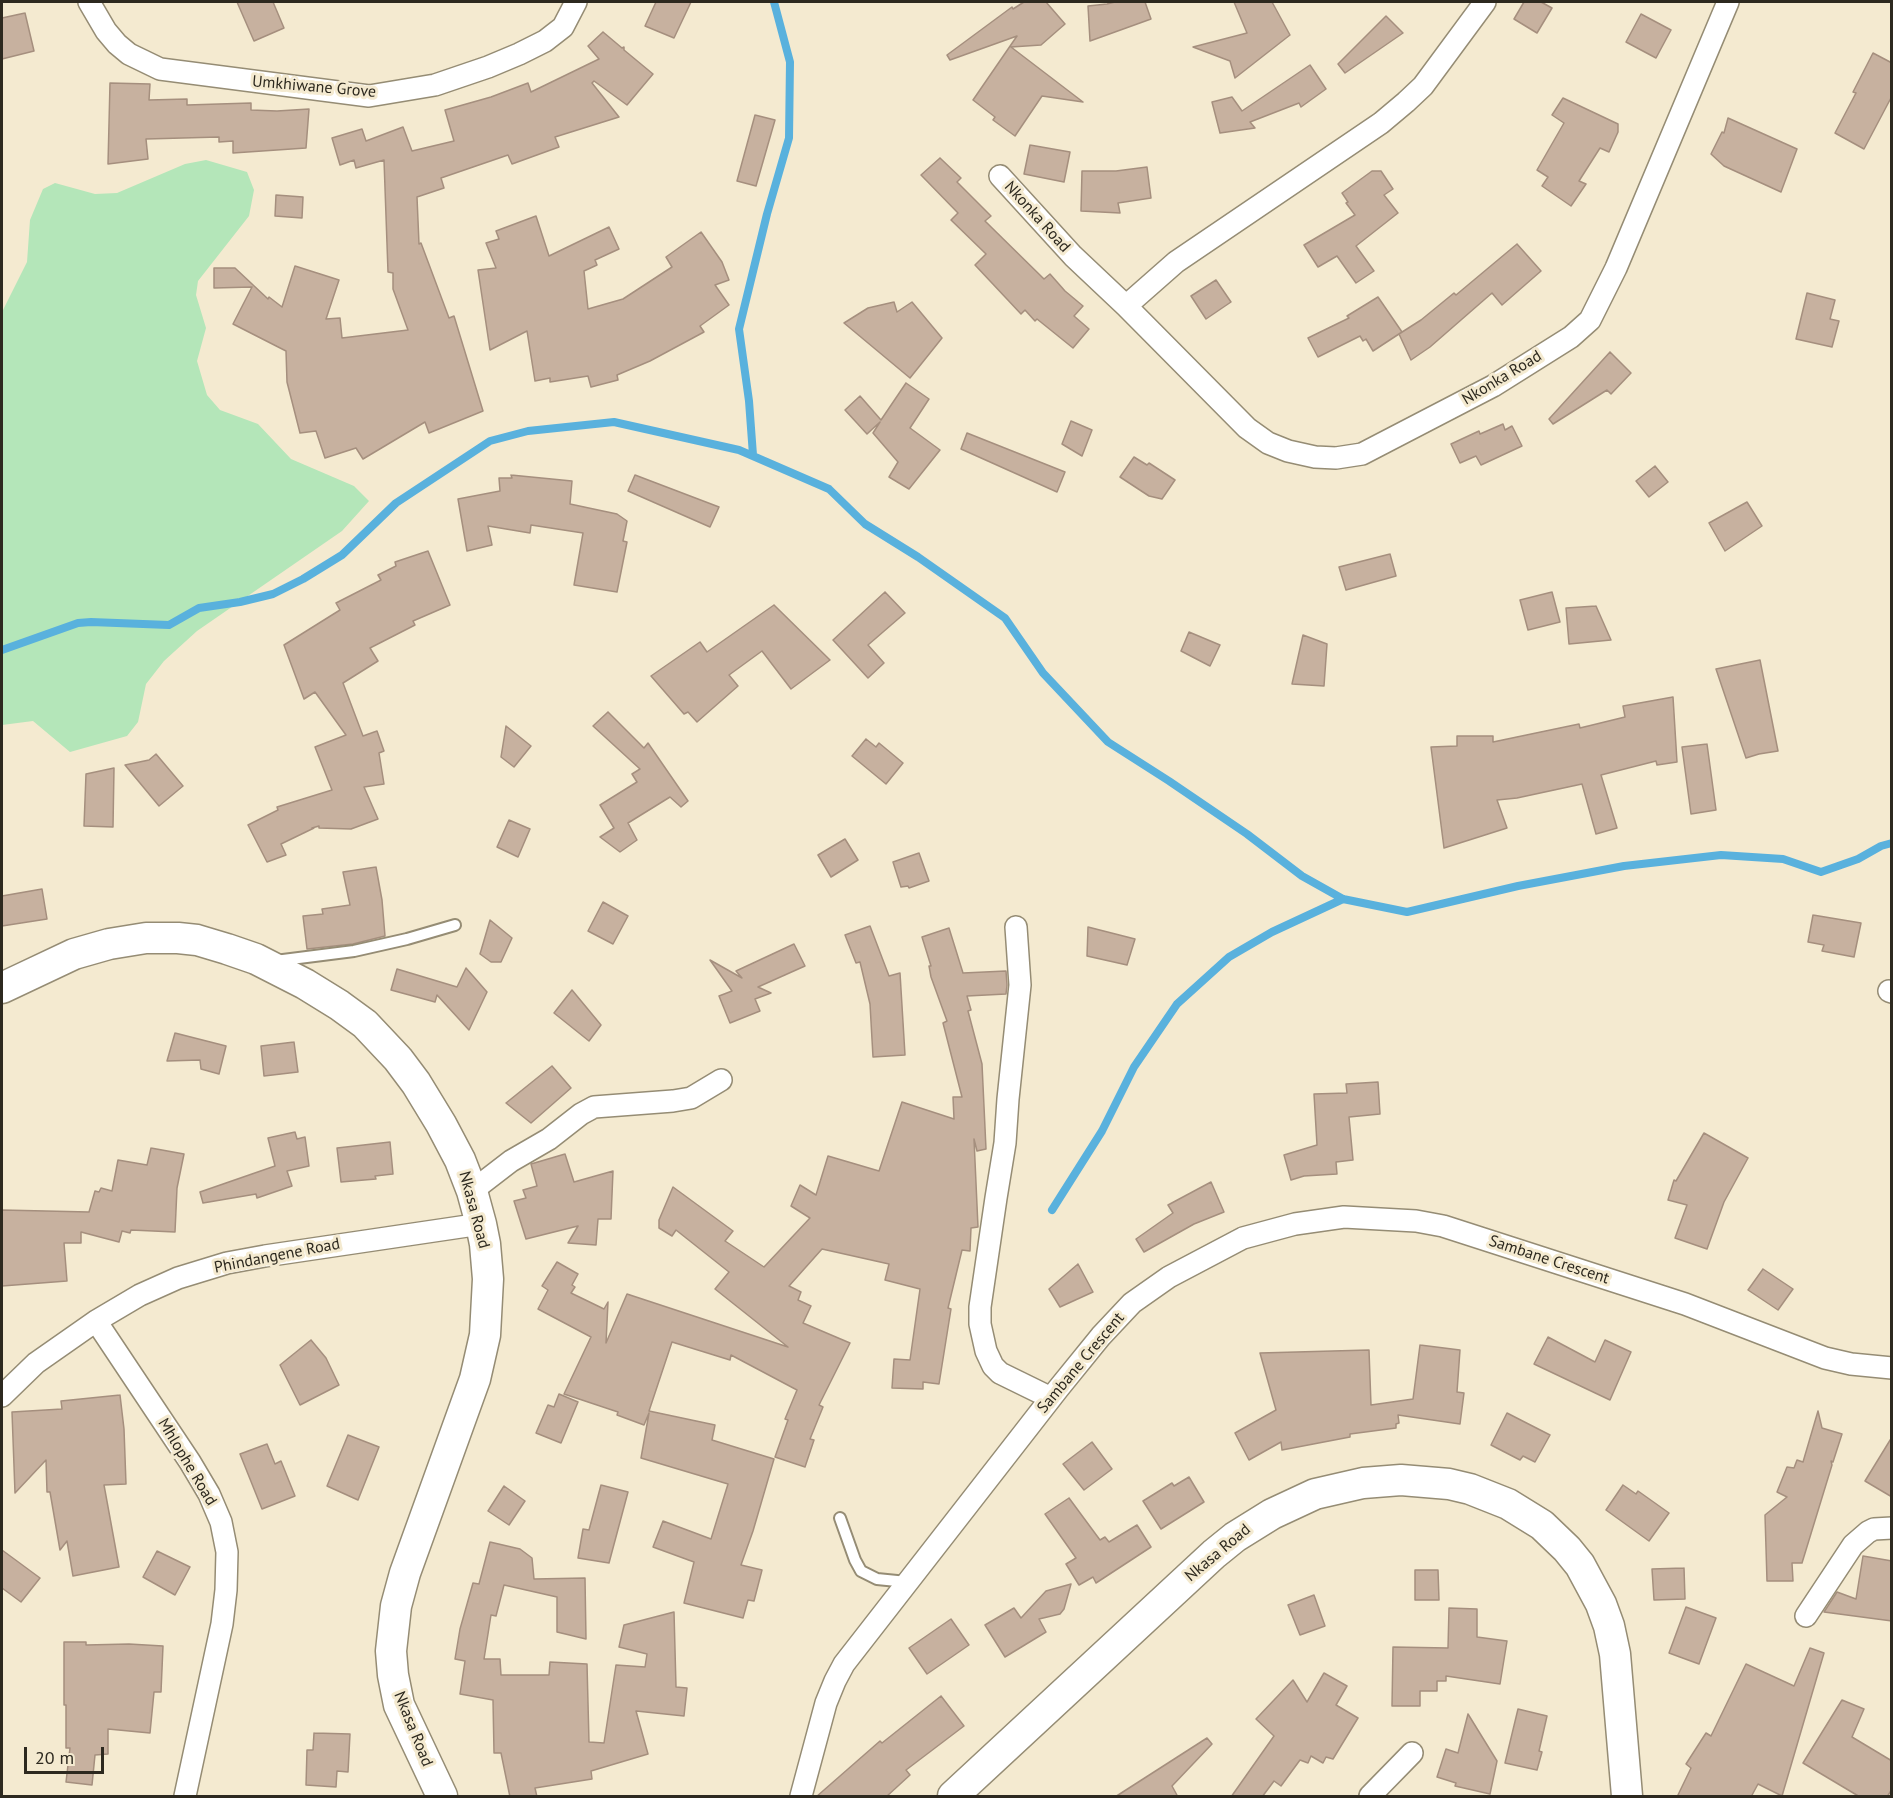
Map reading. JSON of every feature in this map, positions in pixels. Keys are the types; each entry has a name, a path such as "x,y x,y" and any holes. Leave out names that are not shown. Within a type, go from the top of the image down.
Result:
{"street":[{"name":"Umkhiwane Grove","path":"89,2 106,31 117,44 129,54 160,69 369,96 435,85 519,54 545,41 563,27 576,2"},
{"path":"1126,306 1176,262 1381,123 1406,102 1429,78 1485,2"},
{"name":"Nkonka Road","path":"1000,176 1073,256 1247,428 1268,443 1288,452 1336,458 1362,454 1493,386 1570,337 1590,320 1616,268 1728,2"},
{"path":"1016,927 1020,985 1005,1143 980,1307 980,1324 986,1351 993,1366 1000,1373 1051,1398"},
{"name":"Nkasa Road","path":"2,988 53,963 96,946 146,938 197,940 234,951 305,984 365,1024 390,1050 416,1083 441,1124 460,1160 481,1224 488,1279 487,1311 482,1354 475,1379 405,1573 396,1606 392,1651 393,1675 399,1705 442,1797"},
{"path":"472,1191 511,1161 549,1139 581,1114 594,1107 691,1098 721,1080"},
{"name":"Sambane Crescent","path":"801,1797 826,1704 844,1664 1051,1398 1132,1303 1168,1277 1243,1238 1296,1224 1344,1217 1416,1221 1443,1226 1685,1304 1825,1358 1851,1364 1892,1368"},
{"name":"Phindangene Road","path":"2,1396 36,1363 96,1321 140,1295 178,1278 227,1263 265,1256 481,1224"},
{"name":"Mhlophe Road","path":"96,1321 209,1494 221,1522 228,1552 222,1624 185,1797"},
{"name":"Nkasa Road","path":"953,1797 1235,1537 1272,1514 1315,1494 1363,1483 1401,1480 1449,1484 1470,1489 1508,1504 1542,1525 1580,1565 1601,1604 1613,1644 1627,1797"},
{"path":"1806,1616 1853,1545 1874,1529 1892,1528"},
{"path":"1370,1797 1412,1753"}],"lane":[{"path":"263,963 354,951 455,925"},
{"path":"840,1518 861,1571 877,1580 908,1582"}],"green space":[{"path":"206,160 247,172 254,190 249,216 198,281 196,295 206,328 197,361 207,395 220,410 258,424 291,459 354,486 369,501 342,531 197,631 164,661 146,684 138,722 127,736 70,752 33,721 2,725 2,312 27,262 30,220 43,189 55,183 95,194 117,193 185,164"}],"building":[{"path":"237,2 273,2 284,28 254,41"},
{"path":"656,2 691,2 674,38 645,26"},
{"path":"1024,2 1046,2 1065,24 1041,45 1011,47 1083,102 1042,96 1015,136 993,120 995,117 973,100 1017,36 950,60 947,55 1012,7 1013,9"},
{"path":"1115,2 1145,2 1151,19 1090,41 1088,6"},
{"path":"1234,2 1272,2 1290,35 1235,78 1230,61 1193,47 1247,33"},
{"path":"1524,2 1541,2 1552,8 1537,33 1514,19"},
{"path":"25,13 34,51 2,59 2,18"},
{"path":"1641,14 1671,30 1656,58 1626,42"},
{"path":"1386,16 1403,33 1345,73 1338,64"},
{"path":"603,32 622,48 624,47 624,50 653,74 627,105 594,81 592,83 619,117 555,137 559,147 512,164 508,155 441,178 444,188 417,197 419,244 421,243 449,318 454,316 483,411 429,433 425,422 363,459 356,448 325,458 316,431 300,433 287,382 286,351 233,324 252,287 214,288 214,268 235,268 268,299 269,297 282,307 295,266 339,280 326,319 340,318 342,338 408,330 393,289 393,273 388,272 384,160 356,168 354,160 340,165 332,138 362,129 366,141 403,127 412,151 454,141 445,110 491,97 528,83 531,92 599,59 588,46"},
{"path":"1873,53 1892,63 1892,96 1864,149 1835,133 1856,93 1853,92"},
{"path":"1310,65 1326,89 1301,107 1299,103 1250,122 1255,128 1220,133 1212,102 1232,97 1242,111"},
{"path":"110,83 150,84 149,100 187,99 187,105 251,103 251,110 309,109 306,148 233,153 233,141 219,142 219,137 146,139 148,159 108,164"},
{"path":"1563,98 1618,124 1618,132 1609,152 1600,148 1579,181 1586,184 1571,206 1542,186 1548,177 1537,170 1564,123 1552,115"},
{"path":"755,115 775,120 756,186 737,181"},
{"path":"1728,118 1797,149 1781,192 1724,166 1711,154 1722,132 1724,133"},
{"path":"1030,145 1070,152 1064,182 1024,174"},
{"path":"940,158 961,178 957,182 991,216 985,221 1044,279 1050,274 1083,306 1074,316 1089,329 1073,348 1037,319 1035,321 1025,310 1021,314 975,265 986,254 951,220 958,213 921,175"},
{"path":"1147,167 1151,198 1118,203 1120,213 1081,211 1082,171 1116,171"},
{"path":"1372,171 1381,171 1393,189 1384,195 1398,213 1356,246 1374,271 1356,283 1337,256 1318,267 1304,245 1355,215 1342,193"},
{"path":"276,195 303,197 302,218 275,216"},
{"path":"536,216 549,256 609,227 619,249 595,260 597,265 584,271 588,309 623,299 672,267 666,257 701,232 722,262 729,280 715,285 729,305 700,326 704,332 650,361 617,375 618,380 591,387 588,376 550,382 550,378 535,381 527,331 490,350 478,270 496,268 486,243 499,239 496,231"},
{"path":"1517,244 1541,271 1502,305 1492,293 1430,347 1411,360 1399,334 1421,320 1454,293 1456,295"},
{"path":"1216,280 1231,302 1206,319 1191,296"},
{"path":"1807,293 1835,300 1830,319 1839,321 1832,347 1796,339"},
{"path":"1378,297 1402,332 1373,351 1366,339 1363,341 1360,336 1318,357 1308,338 1349,318 1347,316"},
{"path":"894,302 897,312 912,302 942,338 910,378 844,323 868,308"},
{"path":"1610,352 1631,373 1611,394 1607,390 1553,424 1549,419"},
{"path":"906,383 929,399 910,428 940,450 909,489 889,477 898,462 873,433 880,422 867,434 845,410 860,396 881,420"},
{"path":"1071,421 1092,430 1082,456 1062,444"},
{"path":"1503,424 1505,430 1512,426 1522,446 1481,465 1476,456 1460,463 1451,444 1479,431 1480,434"},
{"path":"967,433 1065,472 1057,492 961,449"},
{"path":"1134,457 1147,465 1149,463 1175,480 1162,499 1149,496 1120,477"},
{"path":"1655,466 1668,482 1649,497 1636,481"},
{"path":"511,475 572,481 570,504 617,514 627,521 623,541 627,542 617,592 574,585 583,533 531,525 530,533 488,526 492,545 467,551 458,499 500,491 499,478 512,478"},
{"path":"635,475 719,507 710,527 628,491"},
{"path":"1747,502 1762,526 1725,551 1709,523"},
{"path":"428,551 450,605 413,621 415,625 370,648 378,661 343,683 363,736 377,731 384,751 379,753 384,784 364,787 378,819 351,829 319,828 319,826 312,828 314,828 281,844 286,855 267,862 248,825 278,810 277,807 332,790 315,747 346,735 315,692 304,699 284,645 340,610 336,603 381,580 378,575 396,566 395,562"},
{"path":"1390,554 1396,576 1346,590 1339,567"},
{"path":"885,592 905,613 868,645 884,663 868,678 833,640"},
{"path":"1552,592 1560,622 1528,630 1520,600"},
{"path":"774,605 830,660 791,689 762,651 729,675 738,686 697,722 688,712 684,714 651,676 700,642 707,652"},
{"path":"1596,606 1611,640 1569,644 1566,608"},
{"path":"1189,632 1220,645 1210,666 1181,651"},
{"path":"1303,635 1327,644 1324,686 1292,684"},
{"path":"1760,660 1778,751 1746,758 1716,669"},
{"path":"1673,697 1677,762 1657,765 1656,761 1601,775 1617,828 1596,834 1582,784 1497,800 1507,828 1444,848 1431,747 1457,746 1457,736 1493,736 1493,742 1579,724 1580,728 1625,717 1623,706"},
{"path":"608,712 644,748 648,743 688,801 681,807 670,797 628,823 637,840 620,852 600,837 614,828 600,805 637,782 632,774 640,769 593,726"},
{"path":"506,726 531,746 514,767 501,757"},
{"path":"866,739 876,747 879,743 903,763 886,784 852,756"},
{"path":"1707,744 1716,810 1691,814 1682,747"},
{"path":"156,754 183,786 159,806 125,765 149,760"},
{"path":"114,768 113,827 84,826 86,774"},
{"path":"509,820 530,829 518,857 497,847"},
{"path":"845,839 858,860 831,877 818,855"},
{"path":"919,853 929,881 909,888 908,886 901,887 893,862"},
{"path":"376,867 385,936 353,944 307,949 303,916 323,914 322,909 350,905 343,872"},
{"path":"42,889 47,919 2,926 2,896"},
{"path":"603,902 628,916 613,944 588,931"},
{"path":"1813,915 1861,923 1854,957 1822,951 1824,945 1808,942"},
{"path":"490,920 512,938 501,962 491,962 480,954"},
{"path":"870,926 889,976 900,973 905,1055 873,1057 870,1004 860,962 856,963 845,935"},
{"path":"1088,927 1135,939 1127,965 1087,956"},
{"path":"949,928 963,973 1006,971 1007,985 1006,994 967,996 971,1010 968,1011 982,1064 986,1149 977,1151 974,1139 978,1227 971,1228 970,1251 962,1250 948,1308 951,1309 939,1384 923,1382 923,1389 892,1388 894,1359 910,1360 920,1289 885,1280 889,1264 822,1249 789,1286 801,1292 798,1300 811,1306 803,1323 850,1343 819,1405 823,1407 810,1439 814,1440 805,1467 775,1457 788,1420 785,1419 797,1390 731,1355 730,1360 672,1342 649,1411 715,1425 712,1440 774,1459 741,1565 762,1570 754,1601 748,1600 743,1618 684,1603 694,1562 653,1547 663,1521 711,1539 728,1484 641,1458 649,1413 644,1425 617,1415 618,1412 564,1394 591,1337 538,1309 548,1290 542,1286 557,1262 578,1274 572,1285 575,1287 571,1293 604,1309 608,1302 606,1343 627,1294 788,1347 715,1289 729,1272 676,1230 672,1236 659,1228 659,1220 673,1187 733,1231 725,1241 764,1267 810,1218 791,1206 800,1185 816,1195 828,1156 879,1171 902,1102 954,1119 953,1097 962,1097 943,1023 947,1021 931,977 929,966 931,966 922,937"},
{"path":"794,944 805,966 758,987 771,993 755,999 760,1011 730,1023 719,996 732,991 710,960 742,978 736,971"},
{"path":"466,968 487,992 469,1030 437,995 435,1002 391,990 397,969 457,987"},
{"path":"572,990 601,1025 589,1041 554,1013"},
{"path":"175,1033 226,1046 219,1074 201,1069 200,1060 167,1061"},
{"path":"294,1042 298,1072 264,1076 261,1046"},
{"path":"552,1066 571,1088 531,1123 506,1103"},
{"path":"1378,1082 1380,1114 1349,1117 1353,1160 1336,1162 1337,1174 1304,1176 1291,1180 1284,1155 1317,1145 1314,1094 1347,1093 1346,1084"},
{"path":"295,1132 297,1139 305,1137 309,1166 287,1171 292,1186 257,1198 256,1194 203,1203 200,1192 275,1166 268,1138"},
{"path":"1704,1133 1748,1158 1724,1202 1707,1249 1675,1238 1687,1205 1668,1200 1674,1180 1676,1181"},
{"path":"390,1142 393,1174 375,1176 376,1179 341,1182 337,1148"},
{"path":"151,1148 184,1154 177,1188 175,1232 131,1230 130,1233 122,1231 119,1242 81,1232 81,1243 64,1243 67,1281 2,1286 2,1210 89,1212 95,1191 99,1192 101,1188 112,1191 118,1160 147,1165"},
{"path":"565,1154 574,1182 613,1171 611,1219 598,1219 596,1245 568,1243 578,1226 526,1239 514,1201 526,1198 523,1190 537,1186 531,1164"},
{"path":"1211,1182 1224,1212 1194,1224 1144,1252 1136,1239 1173,1213 1168,1205"},
{"path":"1078,1264 1093,1292 1060,1307 1049,1289"},
{"path":"1763,1269 1793,1289 1778,1310 1748,1290"},
{"path":"1548,1337 1595,1362 1605,1340 1631,1352 1610,1400 1534,1364"},
{"path":"311,1340 326,1358 339,1385 300,1405 280,1365"},
{"path":"1420,1345 1460,1350 1457,1392 1464,1393 1460,1424 1398,1415 1399,1423 1396,1424 1396,1428 1350,1434 1350,1437 1282,1450 1281,1442 1249,1460 1235,1433 1276,1410 1260,1353 1369,1350 1371,1405 1413,1399"},
{"path":"559,1394 578,1402 561,1443 536,1433 548,1405 554,1407"},
{"path":"120,1395 126,1484 104,1485 119,1567 73,1576 67,1541 60,1550 50,1492 47,1492 46,1460 15,1493 12,1412 62,1409 61,1401"},
{"path":"1818,1411 1822,1428 1842,1434 1833,1462 1831,1461 1832,1465 1802,1563 1792,1563 1793,1581 1767,1581 1765,1515 1787,1497 1777,1492 1787,1467 1794,1468 1797,1460 1803,1462"},
{"path":"1507,1413 1550,1435 1535,1462 1523,1456 1520,1460 1491,1445"},
{"path":"348,1435 379,1447 358,1500 327,1486"},
{"path":"1892,1437 1892,1497 1865,1481"},
{"path":"1092,1442 1112,1469 1084,1490 1063,1464"},
{"path":"267,1444 275,1464 281,1461 295,1496 262,1509 240,1454"},
{"path":"1189,1477 1204,1502 1161,1529 1143,1501 1172,1483 1174,1486"},
{"path":"601,1485 628,1492 609,1563 578,1558 583,1529 589,1530"},
{"path":"1623,1485 1636,1494 1638,1491 1669,1513 1649,1541 1606,1510"},
{"path":"504,1486 525,1501 509,1525 488,1511"},
{"path":"1069,1498 1100,1540 1105,1537 1109,1542 1137,1525 1151,1547 1096,1583 1093,1577 1079,1585 1066,1564 1076,1558 1045,1514"},
{"path":"490,1542 520,1549 532,1558 534,1579 585,1578 586,1639 557,1632 557,1597 504,1585 496,1616 491,1615 484,1659 500,1659 501,1675 549,1675 550,1662 587,1664 589,1742 604,1743 616,1665 645,1667 647,1654 619,1647 624,1625 674,1612 676,1687 687,1688 684,1716 636,1711 648,1754 591,1771 592,1779 535,1788 537,1797 510,1797 501,1753 494,1753 493,1700 460,1694 465,1661 455,1659 460,1629 473,1583 479,1584"},
{"path":"2,1550 40,1578 21,1602 2,1588"},
{"path":"157,1551 190,1567 175,1595 143,1577"},
{"path":"1863,1556 1892,1561 1892,1621 1824,1612 1837,1592 1856,1599"},
{"path":"1684,1568 1685,1599 1654,1600 1652,1569"},
{"path":"1415,1570 1438,1570 1439,1600 1415,1600"},
{"path":"1071,1584 1064,1609 1060,1614 1039,1619 1046,1632 1005,1657 985,1625 1014,1608 1021,1618 1046,1591"},
{"path":"1314,1595 1325,1626 1300,1635 1288,1605"},
{"path":"1686,1607 1716,1618 1699,1664 1669,1653"},
{"path":"1449,1608 1477,1609 1477,1637 1507,1641 1500,1684 1446,1676 1446,1681 1437,1681 1437,1691 1420,1691 1420,1706 1392,1706 1393,1647 1448,1648"},
{"path":"951,1619 969,1645 927,1674 909,1648"},
{"path":"64,1642 86,1642 86,1645 163,1646 161,1692 154,1692 150,1733 108,1729 108,1754 95,1755 92,1785 66,1782 70,1748 66,1748"},
{"path":"1810,1648 1824,1653 1782,1796 1758,1784 1751,1797 1677,1797 1691,1768 1686,1764 1706,1733 1711,1736 1746,1664 1794,1686"},
{"path":"1324,1673 1347,1686 1336,1705 1358,1718 1333,1759 1326,1757 1323,1763 1311,1756 1308,1763 1300,1760 1281,1786 1274,1781 1262,1797 1231,1797 1274,1736 1256,1719 1293,1680 1307,1702"},
{"path":"941,1696 964,1726 906,1770 910,1775 886,1797 816,1797 880,1741 882,1743"},
{"path":"1842,1700 1864,1709 1852,1737 1892,1761 1892,1789 1887,1797 1860,1797 1803,1763"},
{"path":"1518,1709 1547,1716 1537,1770 1505,1763"},
{"path":"1468,1714 1497,1761 1490,1794 1455,1786 1456,1783 1437,1777 1446,1749 1458,1753"},
{"path":"314,1733 350,1734 348,1772 337,1771 336,1787 306,1785 307,1750 313,1750"},
{"path":"1207,1738 1212,1744 1172,1786 1178,1797 1115,1797"}],"waterway":[{"path":"753,455 749,401 739,329 767,214 789,138 790,62 774,2"},
{"path":"2,650 78,623 169,625 199,608 273,594 342,555 396,503 490,441 528,431 614,422 739,450 829,489 865,524 918,557 1005,618 1043,673 1108,742 1247,834 1302,876 1343,899 1407,912 1518,886 1624,866 1721,855 1783,859 1821,872 1858,859 1881,846 1892,843"},
{"path":"1052,1210 1102,1131 1134,1067 1177,1004 1229,957 1272,932 1343,899"}]}
